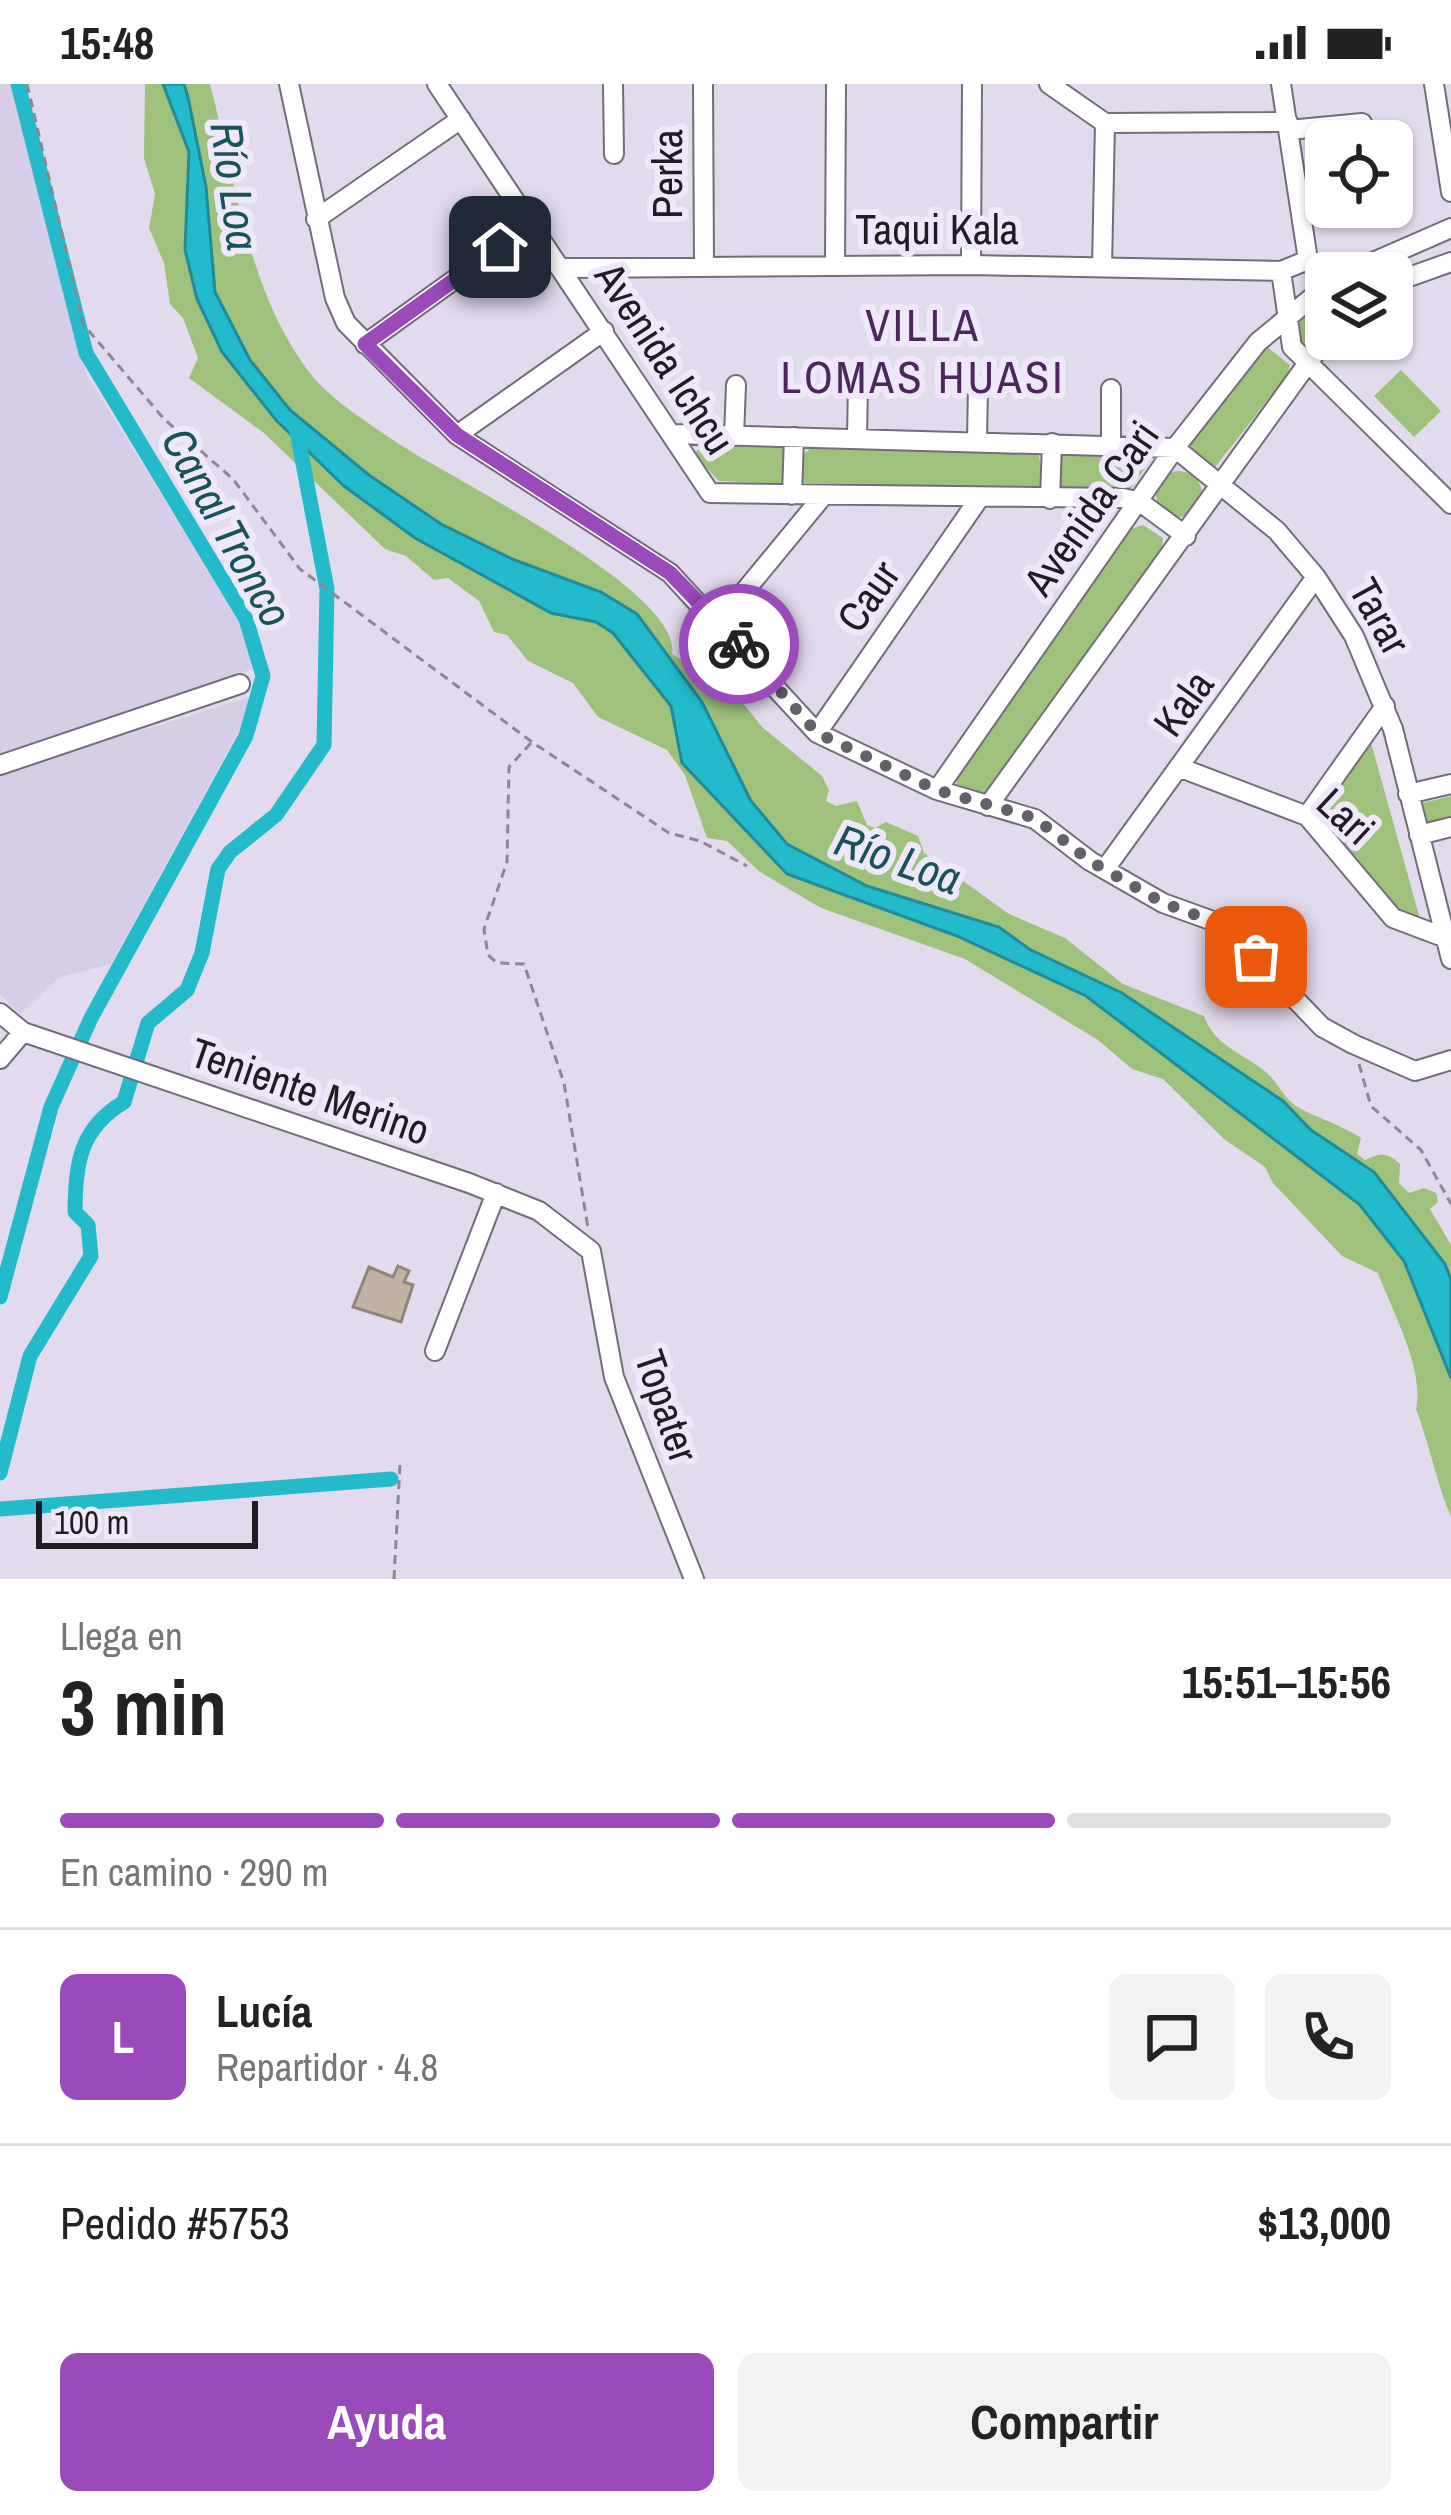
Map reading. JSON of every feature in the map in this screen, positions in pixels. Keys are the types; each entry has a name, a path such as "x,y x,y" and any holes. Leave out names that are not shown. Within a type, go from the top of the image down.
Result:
{"street":[{"path":"289,84 316,219 335,298 346,323 457,435 670,573 720,621 817,733 937,790 1035,818 1105,869 1173,908 1235,933 1322,1027 1353,1044 1415,1071 1451,1060"},
{"name":"Avenida Ichcu","path":"437,84 710,493 792,495"},
{"path":"613,84 614,154"},
{"name":"Perka","path":"703,84 704,264"},
{"path":"835,265 836,84"},
{"path":"971,265 972,84"},
{"path":"1049,84 1106,123 1305,125"},
{"path":"1281,84 1307,252"},
{"path":"1434,84 1451,192"},
{"path":"316,219 461,119"},
{"path":"1102,267 1106,123"},
{"path":"365,344 533,223"},
{"path":"1396,252 1451,228"},
{"name":"Taqui Kala","path":"564,268 971,265 1282,271 1305,261"},
{"path":"1413,276 1451,262"},
{"path":"1282,271 1292,347 1451,504"},
{"name":"Avenida Cari","path":"937,790 1175,448 1258,342 1305,302"},
{"path":"457,435 604,331"},
{"path":"988,806 1313,360"},
{"path":"857,439 858,381"},
{"path":"976,442 978,384"},
{"path":"734,436 736,385"},
{"path":"1111,389 1112,445"},
{"path":"672,434 1175,448"},
{"path":"794,437 792,495 1140,502 1186,536"},
{"path":"1050,500 1052,443"},
{"name":"Tarar","path":"1175,448 1277,531 1316,577 1354,636 1385,706 1451,959"},
{"path":"720,621 823,496"},
{"name":"Caur","path":"817,733 978,500"},
{"name":"Kala","path":"1105,869 1316,577"},
{"path":"0,766 240,685"},
{"path":"1306,816 1385,706"},
{"name":"Lari","path":"1181,768 1306,816 1393,918 1446,938"},
{"path":"1408,794 1451,784"},
{"path":"1419,835 1451,827"},
{"name":"Teniente Merino","path":"0,1013 22,1032 496,1193 539,1211 591,1251"},
{"path":"0,1059 22,1032"},
{"path":"435,1351 496,1193"},
{"name":"Topater","path":"591,1251 614,1377 694,1579"}],"path":[{"path":"27,84 83,324 164,418 233,478 300,569 532,742 669,833 700,841 747,866"},
{"path":"532,742 509,767 507,862 484,929 488,955 497,963 524,964 564,1084 591,1251"},
{"path":"1353,1044 1371,1106 1421,1150 1451,1204"},
{"path":"394,1579 400,1464"}],"shaded area":[{"path":"0,84 14,84 86,374 245,628 252,669 0,754"},
{"path":"259,694 111,964 60,977 20,1014 0,994 0,774"}],"green space":[{"path":"145,84 210,84 245,231 270,303 306,368 334,397 417,455 554,536 639,598 665,628 672,654 683,661 706,656 762,727 822,776 829,790 826,801 836,806 857,801 867,825 875,828 886,822 918,836 924,853 1009,914 1065,938 1123,984 1204,1016 1215,1035 1267,1073 1292,1103 1361,1138 1357,1154 1365,1160 1392,1157 1400,1164 1399,1183 1409,1193 1424,1188 1436,1193 1438,1202 1430,1209 1451,1245 1451,1517 1416,1409 1411,1358 1378,1273 1342,1256 1273,1183 1265,1167 1224,1139 1163,1079 1132,1069 1098,1040 965,959 821,908 760,872 727,841 707,838 685,775 667,750 598,717 573,683 528,661 507,635 494,632 479,601 448,578 434,580 406,556 385,549 264,433 189,378 198,358 183,318 170,304 164,263 149,228 155,194 144,158"},
{"path":"1305,318 1305,345 1300,351 1293,327"},
{"path":"1266,346 1290,365 1287,375 1213,470 1189,451 1191,443"},
{"path":"1401,370 1441,411 1414,437 1374,396"},
{"path":"704,445 787,448 788,484 719,481 693,454"},
{"path":"811,448 1038,451 1045,486 1039,493 809,489 801,484 803,455"},
{"path":"1059,453 1143,453 1150,461 1127,494 1057,493"},
{"path":"1179,471 1195,478 1202,494 1195,510 1179,517 1163,510 1156,494 1163,478"},
{"path":"1143,525 1163,538 1161,554 988,792 975,797 957,787 956,778 1128,530"},
{"path":"1370,739 1420,919 1388,906 1318,816"},
{"path":"1451,796 1451,819 1428,825 1423,803"}],"water":[{"path":"163,84 184,84 188,97 206,187 215,292 250,360 290,410 369,475 441,524 512,559 601,592 637,614 702,702 751,801 787,844 867,886 999,927 1029,949 1122,993 1283,1101 1311,1130 1374,1172 1445,1264 1451,1280 1451,1378 1404,1261 1359,1204 1086,996 957,936 787,874 682,763 671,706 613,633 596,622 551,613 415,538 344,486 276,420 222,352 197,299 185,250 189,152"}],"building":[{"path":"398,1266 409,1271 404,1282 413,1285 401,1322 353,1307 369,1267 393,1277"}],"waterway":[{"name":"Canal Tronco","path":"0,1297 51,1107 91,1018 246,736 263,676 246,619 86,353 18,84"},
{"path":"0,1473 30,1356 91,1256 88,1225 75,1212 83,1149 98,1123 124,1102 148,1023 187,990 202,953 218,869 230,852 276,815 324,745 327,589 296,427"},
{"path":"0,1509 391,1479"}],"way so far":[{"path":"739,644 817,733 937,790 1035,818 1090,861 1163,903 1224,925 1256,957"}],"district":[{"name":"VILLA LOMAS HUASI","path":"923,351"}],"route":[{"path":"500,247 365,344 457,435 670,573 739,644"}],"water label":[{"name":"Río Loa","path":"235,186"},
{"name":"Río Loa","path":"898,859"}]}
